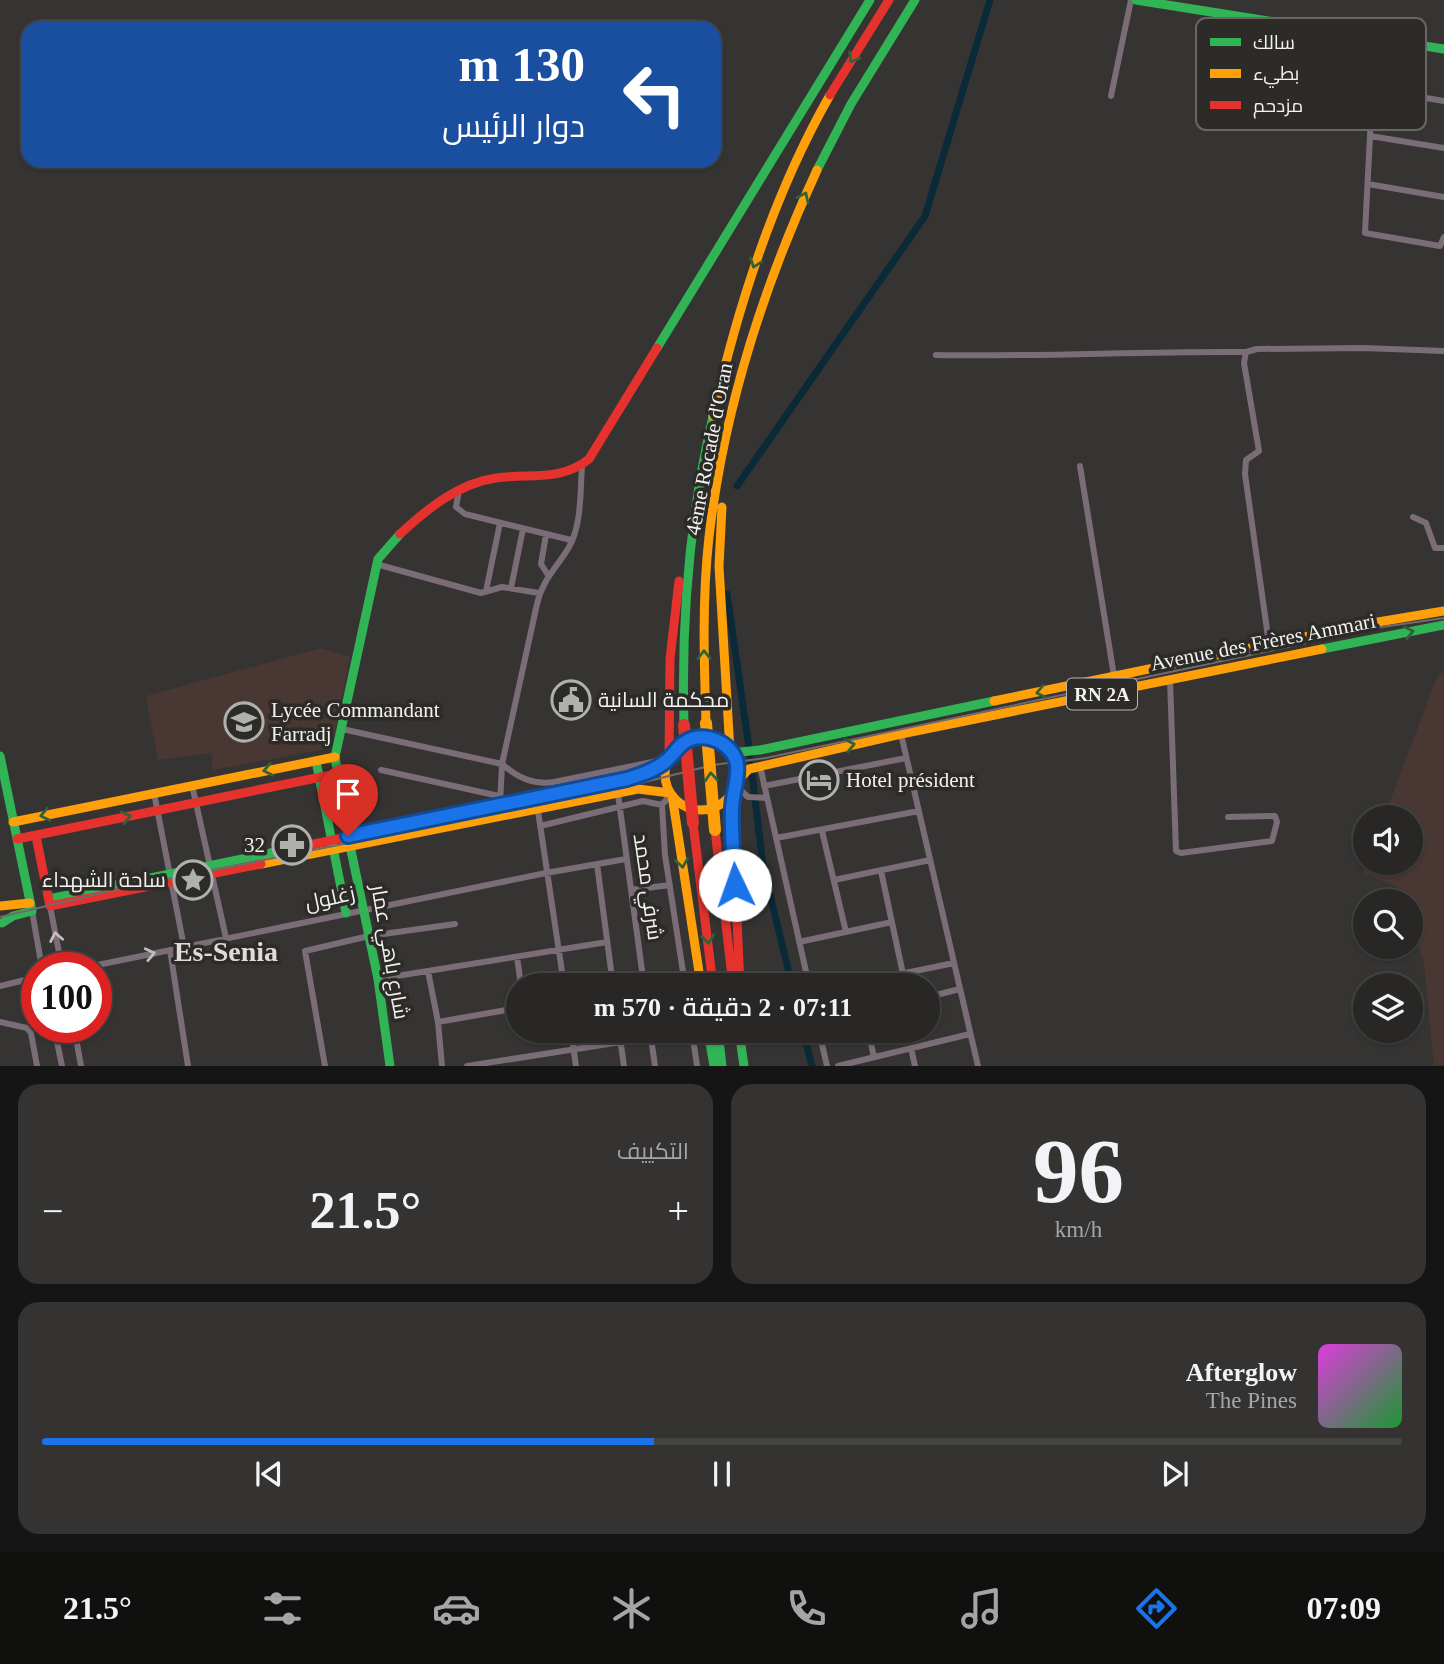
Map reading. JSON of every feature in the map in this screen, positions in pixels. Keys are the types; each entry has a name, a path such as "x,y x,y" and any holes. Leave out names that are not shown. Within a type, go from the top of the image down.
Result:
{"main road":[{"path":"376,564 387,545 442,499 459,490 482,480 559,476 582,466 589,459 870,0"},
{"name":"4ème Rocade d'Oran","path":"712,973 684,726 683,642 686,576 704,454 743,298 774,214 821,111 889,0"},
{"name":"4ème Rocade d'Oran","path":"732,973 706,723 704,627 709,539 732,411 761,305 795,217 839,125 915,0"},
{"path":"1133,0 1248,18"},
{"path":"1426,46 1444,49"},
{"path":"732,411 719,538 738,769 732,810 739,973"},
{"path":"699,973 665,777 668,759 670,659 675,611 683,549 704,454"},
{"name":"شارع باهي عمار","path":"376,564 335,757 336,774 378,979 390,1066"},
{"name":"Avenue des Frères Ammari","path":"735,752 760,750 1372,623 1444,611"},
{"name":"Avenue des Frères Ammari","path":"755,767 901,734 1444,625"},
{"path":"349,841 499,800 627,779 668,759 683,743 703,737 713,739 735,752"},
{"path":"0,756 31,907"},
{"path":"13,822 335,757"},
{"path":"316,761 346,913"},
{"path":"1,925 3,916 0,908 31,907 349,841 618,800 645,789 669,797 685,807 710,810 725,802 742,774 755,767"},
{"path":"17,839 336,774"},
{"path":"36,836 50,903"},
{"path":"1,925 31,907"},
{"path":"710,1043 714,1066"},
{"path":"719,1043 722,1066"},
{"path":"742,1043 743,1063"}],"street":[{"path":"1111,96 1133,0"},
{"path":"1426,98 1444,101"},
{"path":"1370,130 1365,233 1440,246 1444,237"},
{"path":"1370,136 1444,148"},
{"path":"1368,184 1444,197"},
{"path":"936,355 1031,356 1067,353 1363,348 1444,351"},
{"path":"1246,352 1244,363 1259,452 1246,460 1245,474 1269,644"},
{"path":"380,770 499,800 502,764 540,593 548,575 571,540 579,507 582,466"},
{"path":"1080,466 1114,677"},
{"path":"456,507 459,490"},
{"path":"442,499 465,514 571,540"},
{"path":"1413,517 1426,523 1435,548 1444,548"},
{"path":"486,591 500,523"},
{"path":"511,588 523,529"},
{"path":"546,535 541,564 548,575"},
{"path":"376,564 481,593 502,587 540,593"},
{"path":"1170,680 1176,851 1181,853 1272,841 1277,822 1275,816 1228,817"},
{"path":"342,729 502,764 529,781 547,783 668,759"},
{"path":"901,734 978,1066"},
{"path":"764,786 906,758"},
{"path":"755,767 764,786 759,798"},
{"path":"546,773 547,783"},
{"path":"192,785 226,938"},
{"path":"736,785 759,798 776,838 806,973"},
{"path":"153,793 184,947"},
{"path":"669,797 670,885 683,973"},
{"path":"540,826 618,800"},
{"name":"شرفي محمد","path":"618,800 642,973"},
{"path":"538,811 562,973"},
{"path":"776,838 919,811"},
{"path":"822,831 846,932"},
{"name":"زغلول","path":"112,962 364,909 626,859"},
{"path":"834,880 930,860"},
{"path":"597,864 611,973"},
{"path":"881,870 899,973"},
{"path":"631,890 670,885"},
{"path":"50,903 59,952"},
{"path":"31,907 40,952"},
{"path":"799,942 892,922"},
{"path":"326,1066 304,951 369,936 456,924"},
{"path":"378,979 607,942"},
{"path":"170,950 188,1066"},
{"path":"517,957 519,973"},
{"path":"908,973 954,963"},
{"path":"428,971 438,1022 442,1066"},
{"path":"0,986 21,981"},
{"path":"940,994 960,989"},
{"path":"438,1022 506,1010"},
{"path":"0,1022 27,1028 31,1034 37,1066"},
{"path":"838,1066 970,1034"},
{"path":"57,1043 62,1066"},
{"path":"77,1043 81,1066"},
{"path":"573,1043 576,1066"},
{"path":"467,1066 615,1043"},
{"path":"621,1043 624,1066"},
{"path":"652,1043 655,1066"},
{"path":"694,1043 697,1066"},
{"path":"822,1043 827,1066"},
{"path":"911,1048 915,1066"}],"shaded area":[{"name":"Lycée Commandant Farradj","path":"321,648 350,657 332,748 213,770 211,753 158,760 146,696"},
{"path":"1444,671 1444,1065 1434,1066 1423,959 1423,889 1399,889 1368,875 1423,875 1423,805 1389,805 1437,677"}],"waterway":[{"path":"737,486 925,216 990,0"},
{"path":"727,594 750,755"},
{"path":"751,765 763,866 789,973"},
{"path":"806,1043 812,1066"}],"tram line":[{"path":"0,917 110,891 617,789 713,765 766,758 1382,627 1444,618"}],"traffic: fast":[{"path":"657,348 870,0"},
{"path":"817,170 851,104 915,0"},
{"path":"1136,0 1249,18"},
{"path":"1426,46 1444,49"},
{"path":"684,725 688,570 698,493 713,416"},
{"path":"390,1066 378,979 348,836 335,757 378,559 400,534"},
{"path":"1322,649 1444,625"},
{"path":"731,753 760,750 994,701"},
{"path":"0,756 32,911 13,916 2,923"},
{"path":"316,761 346,913"},
{"path":"49,899 309,845"},
{"path":"710,1043 714,1066"},
{"path":"719,1043 722,1066"},
{"path":"741,1043 744,1066"}],"traffic: slow":[{"path":"713,416 759,251 791,172 830,95"},
{"path":"706,723 705,583 709,537 725,442 748,349 763,304 797,214 817,170"},
{"path":"722,507 719,566 730,751"},
{"path":"994,701 1372,623 1444,611"},
{"path":"737,781 749,769 901,734 1322,649"},
{"path":"706,723 715,830"},
{"path":"708,738 727,748 735,760 737,774 735,788 727,800 715,808 694,810 675,800 667,788 665,767 675,748 687,740 708,738"},
{"path":"13,822 335,757"},
{"path":"261,864 638,789 670,793"},
{"path":"672,795 699,973"},
{"path":"0,906 30,903"}],"traffic: jam":[{"path":"830,95 889,0"},
{"path":"400,534 432,507 469,485 496,478 556,474 589,459 657,348"},
{"path":"669,758 670,659 679,581"},
{"path":"684,725 693,823"},
{"path":"309,845 627,779 668,760"},
{"path":"17,839 336,774"},
{"path":"735,788 732,810 739,973"},
{"path":"693,823 712,973"},
{"path":"715,830 732,973"},
{"path":"36,836 50,906 261,864"}],"place":[{"name":"محكمة السانية","path":"571,700"},
{"name":"Lycée Commandant Farradj","path":"244,722"},
{"name":"Hotel président","path":"819,780"},
{"name":"32","path":"292,845"},
{"name":"ساحة الشهداء","path":"193,880"}],"district":[{"name":"Es-Senia","path":"226,951"}],"route":[{"path":"348,836 627,779 668,760 675,749 692,738 703,737 722,744 732,753 737,764 738,775 732,810 735,885"}]}
